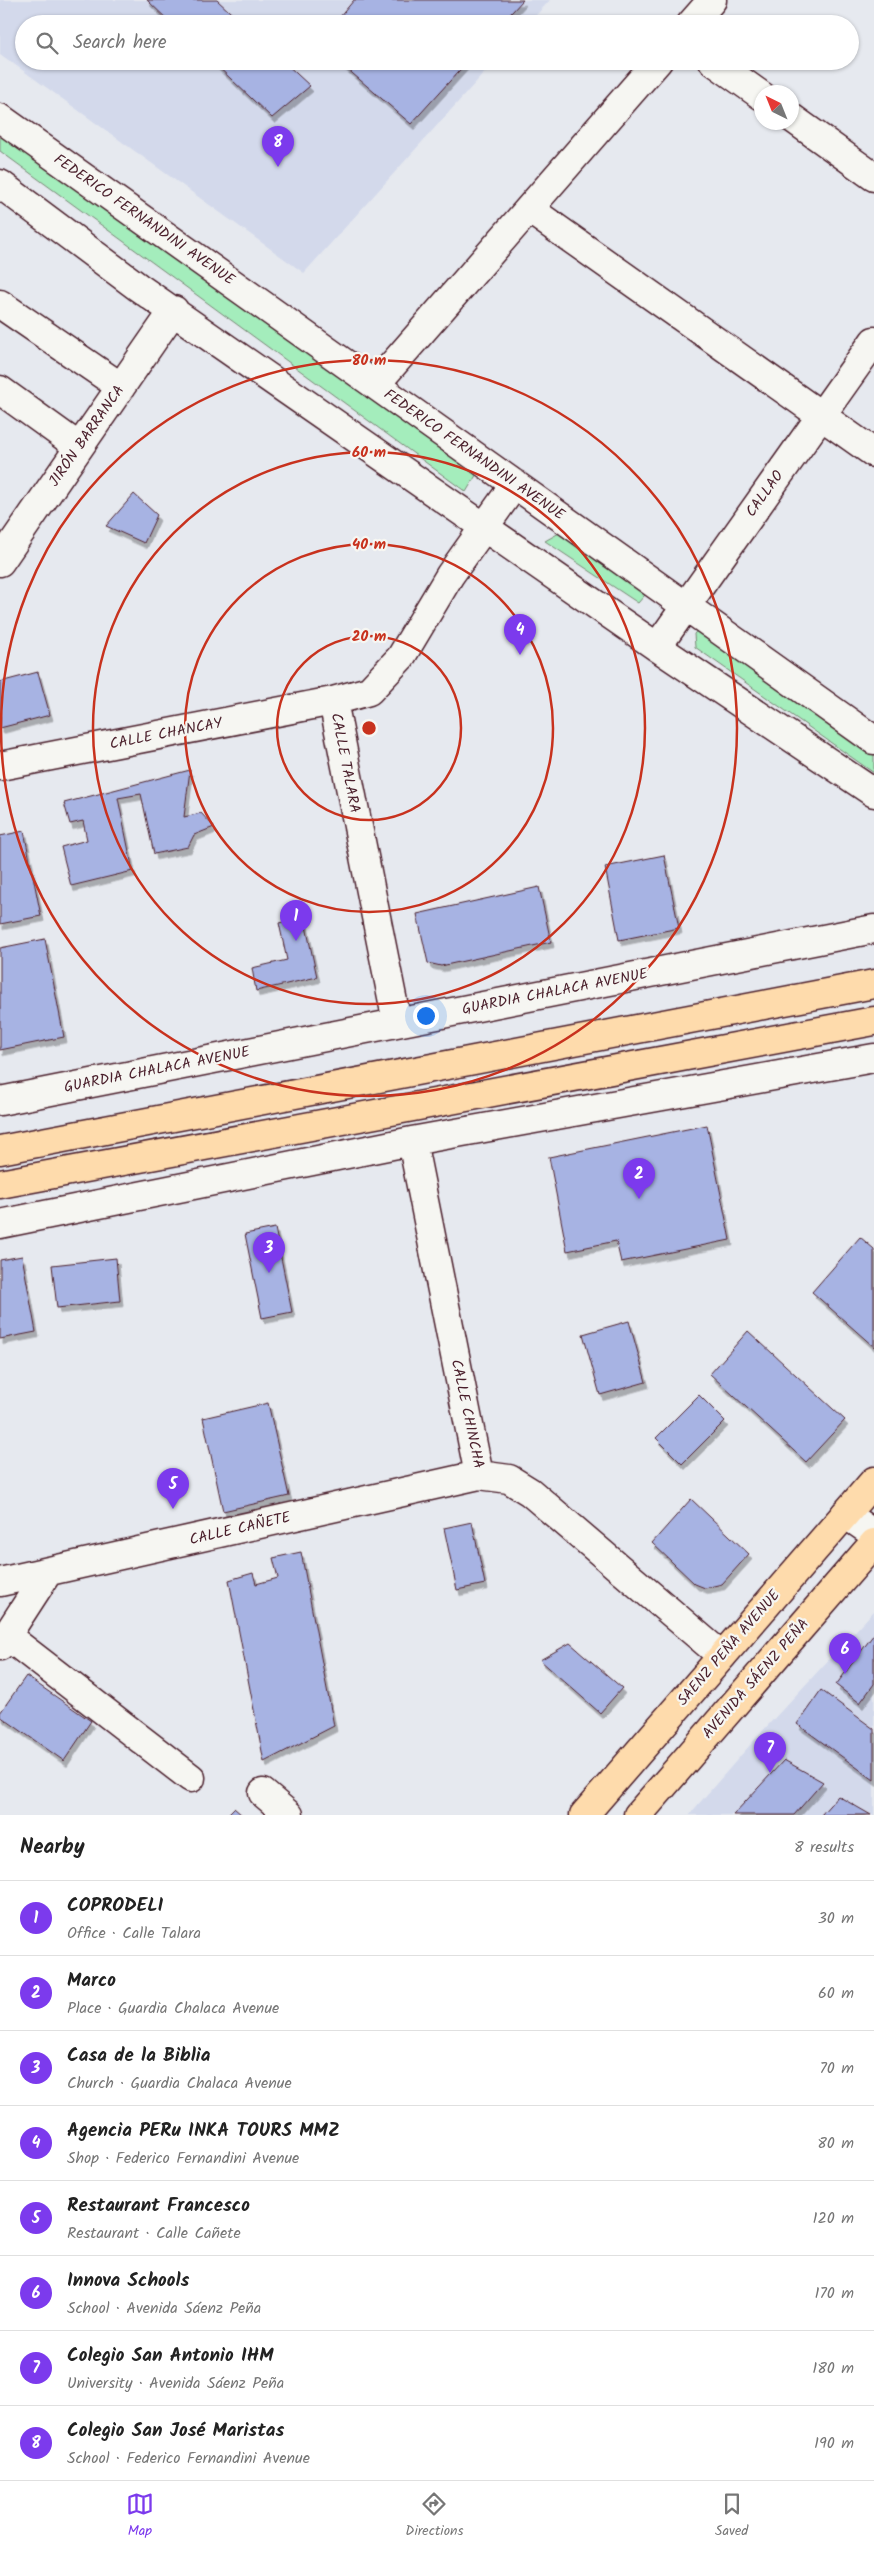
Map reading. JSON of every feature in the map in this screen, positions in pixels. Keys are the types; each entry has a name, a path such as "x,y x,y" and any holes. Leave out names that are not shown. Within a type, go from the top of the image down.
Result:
{"main road":[{"path":"0,1150 874,984"},
{"path":"0,1184 874,1021"},
{"name":"SAENZ PEÑA AVENUE","path":"584,1815 874,1481"},
{"name":"AVENIDA SÁENZ PEÑA","path":"638,1815 874,1543"}],"street":[{"path":"699,15 712,0"},
{"path":"375,385 650,70"},
{"path":"726,70 754,90"},
{"name":"FEDERICO FERNANDINI AVENUE","path":"0,118 874,740"},
{"path":"799,123 874,177"},
{"path":"0,184 174,310 657,647 874,793"},
{"path":"529,209 874,453"},
{"path":"0,304 121,387"},
{"name":"JIRÓN BARRANCA","path":"0,562 174,310"},
{"name":"CALLAO","path":"657,647 874,341"},
{"path":"0,390 80,447"},
{"name":"CALLE TALARA","path":"397,1022 333,701 370,691 401,657 450,575 515,484"},
{"name":"CALLE CHANCAY","path":"0,766 333,701"},
{"name":"GUARDIA CHALACA AVENUE","path":"0,1101 874,929"},
{"path":"0,1224 412,1141 874,1058"},
{"name":"CALLE CHINCHA","path":"412,1141 479,1475 509,1479 530,1492 722,1656"},
{"name":"CALLE CAÑETE","path":"0,1582 479,1475"},
{"path":"845,1514 874,1534"},
{"path":"48,1572 4,1641 191,1778"},
{"path":"263,1793 289,1815"}],"shaded area":[{"path":"0,0 550,0 536,15 15,15 15,65 0,54"},
{"path":"22,70 487,70 304,273"},
{"path":"874,1611 874,1815 689,1815 757,1737"}],"green space":[{"path":"0,122 481,467 466,492 0,151"},
{"path":"568,528 657,581 638,603 545,541"},
{"path":"703,624 874,735 874,773 695,647 694,634"}],"building":[{"path":"147,0 217,0 233,15 163,15"},
{"path":"354,0 523,0 509,15 342,15"},
{"path":"221,70 293,70 310,86 272,118"},
{"path":"348,70 460,70 411,124"},
{"path":"134,494 157,515 144,543 106,526"},
{"path":"38,672 50,715 0,728 0,682"},
{"path":"190,770 184,817 201,813 214,827 194,835 188,847 154,854 141,794 118,798 133,871 71,886 61,847 87,840 83,821 70,824 64,803"},
{"path":"24,831 41,916 0,924 0,836"},
{"path":"664,855 679,928 619,940 605,867"},
{"path":"539,887 551,942 441,966 428,963 417,914"},
{"path":"304,917 317,977 256,991 252,968 287,960 279,923"},
{"path":"45,939 64,1037 0,1050 0,948"},
{"path":"707,1125 730,1240 621,1262 616,1241 567,1251 549,1157"},
{"path":"275,1228 292,1312 262,1318 245,1234"},
{"path":"860,1237 874,1249 874,1347 812,1292"},
{"path":"22,1256 36,1332 0,1339 0,1260"},
{"path":"116,1258 120,1301 57,1308 52,1265"},
{"path":"629,1321 646,1382 600,1395 583,1334"},
{"path":"748,1331 845,1420 806,1462 710,1374"},
{"path":"699,1395 725,1421 682,1464 656,1438"},
{"path":"268,1403 289,1496 223,1511 203,1418"},
{"path":"691,1499 749,1554 722,1584 705,1588 695,1584 652,1543"},
{"path":"472,1522 485,1584 457,1590 444,1528"},
{"path":"301,1552 334,1726 264,1762 229,1580 253,1573 256,1584 278,1578 273,1558"},
{"path":"874,1634 874,1684 860,1703 836,1685"},
{"path":"570,1643 622,1688 600,1713 540,1660"},
{"path":"26,1676 91,1721 64,1761 0,1716 0,1713"},
{"path":"821,1690 874,1729 874,1780 797,1724"},
{"path":"784,1760 823,1782 794,1815 733,1815"},
{"path":"838,1796 871,1815 821,1815"},
{"path":"234,1808 242,1815 227,1815"}],"place":[{"name":"Colegio San José Maristas","path":"278,167"},
{"name":"Agencia PERu INKA TOURS MMZ","path":"520,655"},
{"name":"COPRODELI","path":"296,941"},
{"name":"Marco","path":"639,1199"},
{"name":"Casa de la Biblia","path":"269,1273"},
{"name":"Restaurant Francesco","path":"173,1509"},
{"name":"Innova Schools","path":"845,1674"},
{"name":"Colegio San Antonio IHM","path":"770,1773"}]}
